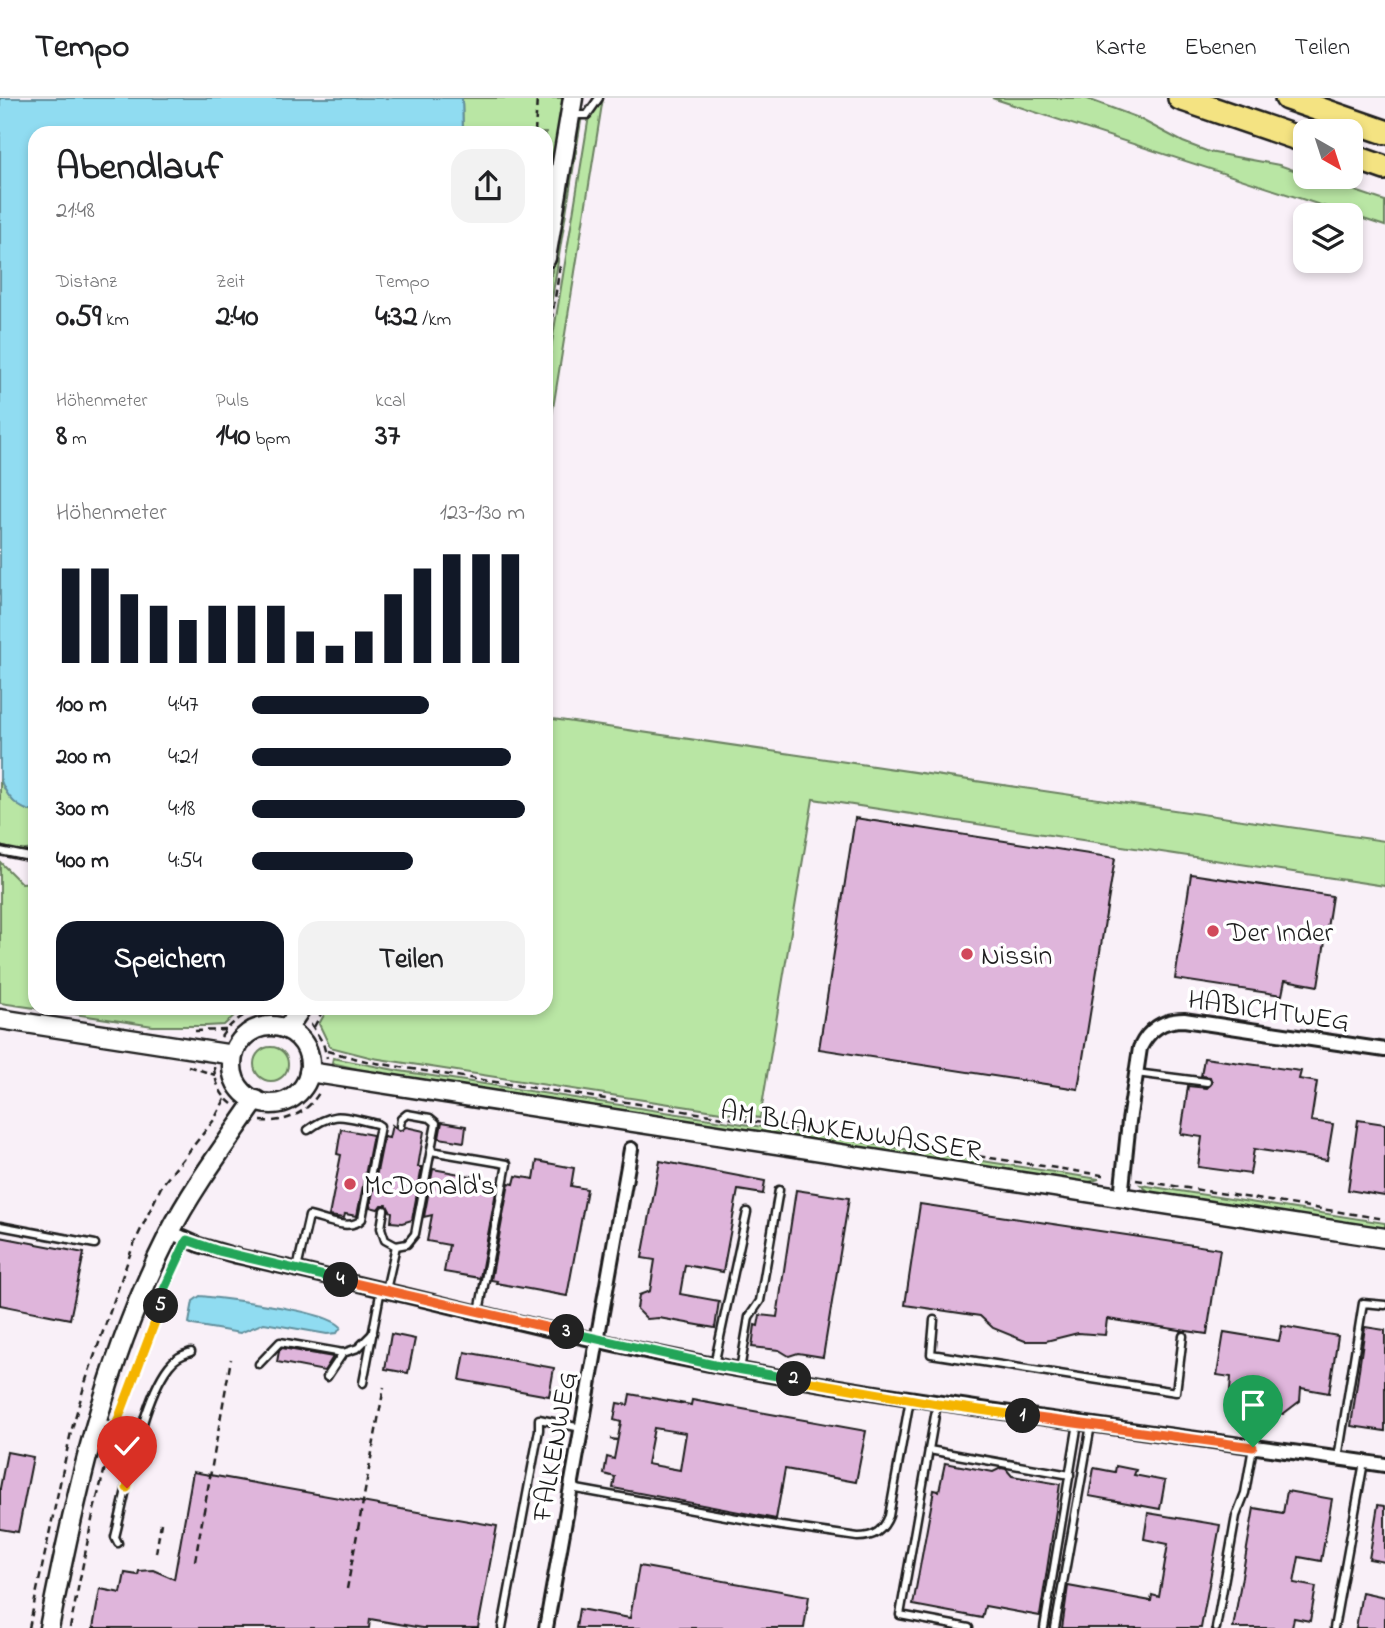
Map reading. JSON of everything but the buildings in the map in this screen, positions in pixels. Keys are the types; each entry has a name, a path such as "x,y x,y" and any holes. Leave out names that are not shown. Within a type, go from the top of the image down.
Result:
{"highway":[{"path":"1181,98 1293,137"},
{"path":"1287,98 1385,132"},
{"path":"1363,160 1385,168"}],"street":[{"path":"553,215 571,106"},
{"path":"49,1628 77,1490 95,1422 130,1322 170,1232 250,1108 288,1099 318,1074 306,1047 298,1037 295,1017 276,1026 253,1030 224,1054"},
{"path":"0,1019 224,1054"},
{"name":"HABICHTWEG","path":"1121,1197 1140,1048 1152,1031 1169,1020 1385,1050"},
{"path":"224,1054 250,1108"},
{"name":"AM BLANKENWASSER","path":"318,1074 1385,1238"},
{"name":"FALKENWEG","path":"546,1628 631,1149"},
{"path":"170,1232 219,1251 740,1370 937,1404 1385,1465"}],"lane":[{"path":"571,106 586,115 599,98"},
{"path":"0,851 28,857"},
{"path":"1136,1073 1207,1082"},
{"path":"384,1210 382,1234 385,1240 396,1247 407,1244 415,1234 436,1125 433,1119 407,1114 401,1119 400,1126"},
{"path":"297,1269 309,1216 351,1226 362,1220 380,1126 334,1115 324,1118 308,1130"},
{"path":"431,1151 507,1164 480,1312"},
{"path":"740,1370 749,1317 760,1301 779,1191"},
{"path":"714,1365 747,1212"},
{"path":"0,1226 94,1244"},
{"path":"363,1383 396,1247"},
{"path":"1338,1458 1363,1303 1385,1305"},
{"path":"934,1320 931,1354 1176,1392 1183,1336"},
{"path":"260,1364 280,1342 343,1353 358,1348 373,1333"},
{"path":"118,1543 115,1537 141,1432 163,1376 178,1357 191,1352"},
{"path":"327,1377 343,1353"},
{"path":"571,1488 781,1526 858,1537 870,1536 883,1528 889,1516 910,1399"},
{"path":"937,1404 900,1615 969,1628"},
{"path":"502,1628 539,1419 581,1428"},
{"path":"95,1422 141,1432"},
{"path":"1044,1628 1070,1475 1085,1424"},
{"path":"1055,1628 1085,1424"},
{"path":"1216,1628 1236,1516 1245,1493 1253,1447"},
{"path":"929,1450 1070,1475"},
{"path":"1334,1628 1364,1462"}],"path":[{"path":"535,126 537,98"},
{"path":"243,1015 226,1030 224,1054 215,1075 225,1099 250,1108 263,1121 278,1121 304,1110 316,1100 318,1074 327,1051"},
{"path":"314,1027 320,1015"},
{"path":"295,1017 314,1027 327,1051 370,1062 1385,1219"},
{"path":"255,1131 263,1121"},
{"path":"70,1628 94,1510 116,1425 161,1309 161,1296 187,1240"},
{"path":"195,1561 231,1359"},
{"path":"347,1589 384,1387"},
{"path":"610,1439 617,1440"},
{"path":"156,1553 161,1523"}],"green space":[{"path":"462,98 565,98 553,168 553,126 463,126"},
{"path":"603,98 553,409 553,336 589,116"},
{"path":"992,98 1085,98 1136,117 1183,142 1209,152 1293,170 1293,189 1350,189 1385,201 1385,226 1363,219 1363,203 1314,203"},
{"path":"576,121 581,121 553,292 553,264"},
{"path":"553,719 1385,841 1385,886 813,799 760,1118 373,1058 330,1047 319,1024 324,1015 553,1015"},
{"path":"0,778 13,801 28,810 28,850 17,851 0,846"},
{"path":"0,862 21,883 28,882 28,1007 0,1003"},
{"path":"81,1015 235,1015 224,1025 153,1026"},
{"path":"271,1047 283,1052 288,1064 283,1076 271,1081 259,1076 254,1064 259,1052"},
{"path":"333,1058 400,1071 1099,1179 1077,1182 467,1088 375,1073 332,1063"},
{"path":"1141,1185 1385,1223 1385,1230 1165,1196 1148,1191"}],"water":[{"path":"0,98 462,98 463,126 28,126 28,810 13,801 0,778"},
{"path":"200,1296 317,1315 341,1327 337,1333 327,1334 264,1323 240,1333 193,1325 189,1323 193,1301"}],"place":[{"name":"Der Inder","path":"1213,931"},
{"name":"Nissin","path":"967,954"},
{"name":"McDonald's","path":"350,1184"}],"route":[{"path":"127,1488 141,1432 116,1425 161,1309 161,1296 187,1240 237,1255 740,1370 937,1404 1253,1447"}]}
